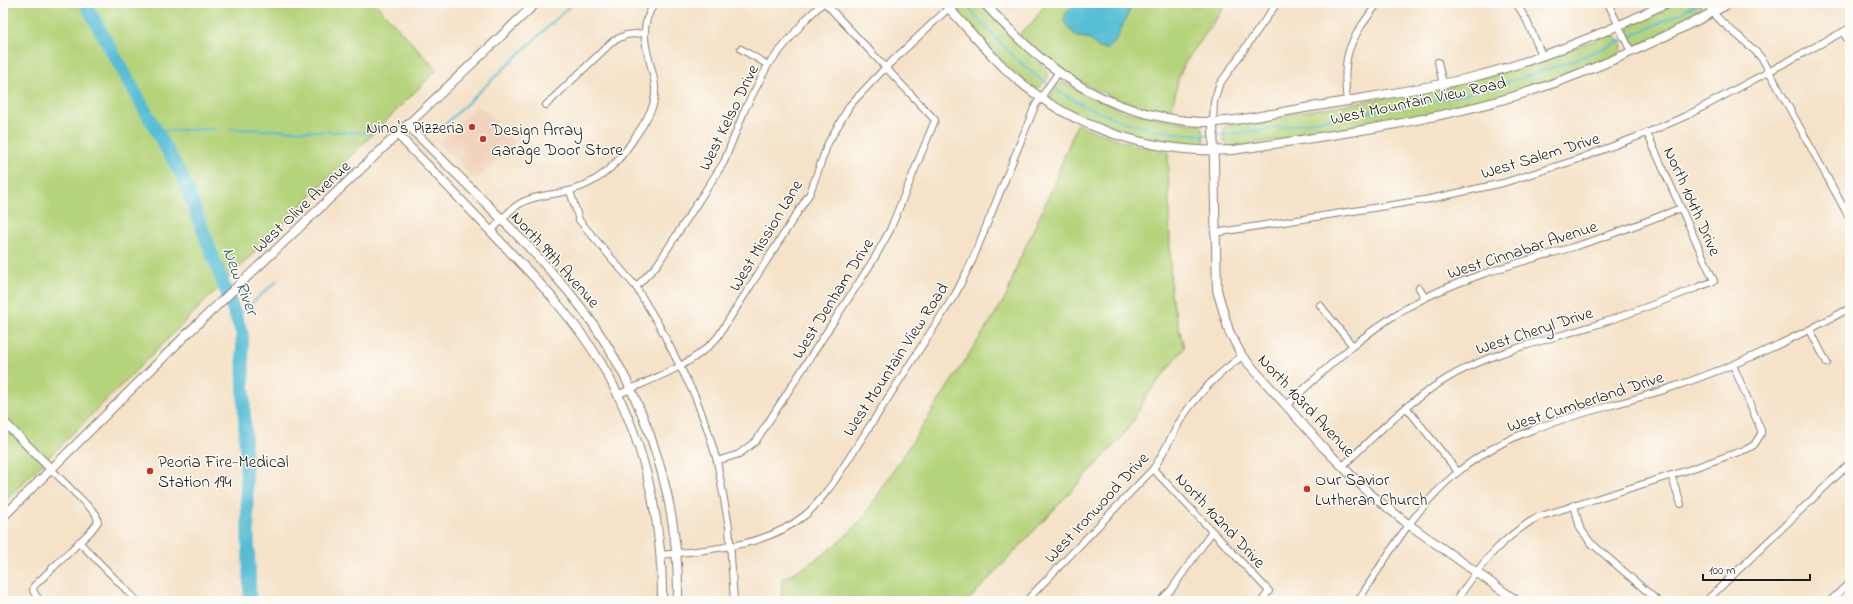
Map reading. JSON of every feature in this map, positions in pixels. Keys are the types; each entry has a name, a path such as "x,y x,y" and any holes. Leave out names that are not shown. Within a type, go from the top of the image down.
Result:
{"street":[{"name":"West Olive Avenue","path":"3,517 270,255 536,3"},
{"path":"491,231 512,210 526,200 538,196 570,191 594,182 621,159 648,118 655,99 644,33 646,17 655,3"},
{"path":"824,3 886,67"},
{"name":"West Kelso Drive","path":"636,287 658,265 724,162 746,109 768,65 806,19 824,3"},
{"path":"984,3 1027,48 1058,73 1093,94 1119,105 1174,118 1213,122 1214,102 1219,85 1277,3"},
{"path":"1347,101 1344,68 1350,46 1357,31 1378,3"},
{"path":"1516,3 1526,19 1542,55"},
{"path":"1608,3 1631,52"},
{"name":"West Mountain View Road","path":"1213,122 1347,101 1442,84 1488,72 1582,42 1667,3"},
{"path":"1706,3 1712,13 1722,24 1752,47 1770,72 1850,219"},
{"name":"West Mountain View Road","path":"1214,151 1275,143 1410,121 1462,110 1540,88 1631,52 1730,3"},
{"path":"949,5 1001,64 1040,97 1086,124 1128,139 1169,148 1214,151"},
{"name":"West Mission Lane","path":"617,395 680,366 700,355 717,338 810,193 828,143 840,120 861,91 949,5"},
{"name":"West Salem Drive","path":"1214,233 1392,205 1481,188 1573,161 1647,133 1705,107 1850,28"},
{"path":"1843,32 1850,44"},
{"path":"546,105 613,41 626,34 644,33"},
{"path":"741,49 768,65"},
{"name":"West Mountain View Road","path":"1438,62 1442,84"},
{"name":"West Denham Drive","path":"717,461 739,454 748,448 759,437 874,259 890,230 935,120 886,67"},
{"name":"West Mountain View Road","path":"661,555 731,547 760,540 785,529 805,515 833,483 964,279 1040,97 1058,73"},
{"name":"North 103rd Avenue","path":"1213,122 1216,278 1220,304 1229,331 1242,356 1342,467 1368,492 1408,524 1517,601"},
{"name":"North 99th Avenue","path":"408,125 502,220 569,292 602,338 630,389 652,441 665,483 676,553 678,601"},
{"name":"North 104th Drive","path":"1647,133 1714,281"},
{"name":"North 99th Avenue","path":"398,135 491,231 554,299 575,325 601,363 617,395 638,447 646,474 656,518 661,555 662,601"},
{"path":"570,191 579,220 636,287 659,325 680,366 708,431 717,461 731,547 734,601"},
{"name":"West Cinnabar Avenue","path":"1286,406 1352,345 1392,316 1425,298 1478,275 1592,241 1681,208"},
{"name":"West Cheryl Drive","path":"1342,467 1406,407 1447,378 1488,358 1622,316 1714,281"},
{"path":"1419,288 1425,298"},
{"path":"1320,305 1352,345"},
{"name":"West Cumberland Drive","path":"1358,601 1408,524 1437,491 1458,472 1493,447 1536,428 1666,390 1733,364 1810,330 1850,308"},
{"path":"1810,330 1827,363"},
{"name":"West Ironwood Drive","path":"1029,600 1153,469 1165,452 1180,422 1192,404 1218,375 1242,356"},
{"path":"1456,601 1493,551 1516,530 1543,515 1671,475 1747,449 1754,445 1762,434 1761,430 1733,364"},
{"path":"1406,407 1458,472"},
{"path":"3,421 96,514 98,522 34,586 33,591 40,601"},
{"path":"1706,601 1850,463"},
{"name":"North 102nd Drive","path":"1153,469 1269,591 1262,601"},
{"path":"1671,475 1681,504"},
{"path":"1574,505 1580,528 1590,542 1658,601"},
{"path":"1160,601 1171,590 1212,532"},
{"path":"79,542 137,601"},
{"path":"1830,601 1850,582"}],"shaded area":[{"path":"475,107 482,108 515,143 476,180 439,142"}],"green space":[{"path":"3,3 375,3 437,70 3,503"},
{"path":"964,3 980,3 1023,49 1047,70 1048,78 1039,88 1034,88 1009,68 960,16 959,9"},
{"path":"1046,3 1227,3 1185,63 1179,76 1171,113 1148,108 1107,95 1071,75 1036,50 1019,34 1032,23"},
{"path":"1676,3 1699,3 1702,9 1701,14 1637,46 1635,45 1628,34 1629,27"},
{"path":"1611,34 1616,35 1622,47 1620,54 1542,83 1482,102 1436,113 1330,132 1230,147 1224,142 1224,128 1227,124 1444,88 1536,62"},
{"path":"1063,82 1126,112 1201,125 1203,129 1204,143 1201,146 1144,138 1103,127 1084,119 1051,101 1051,95 1054,90"},
{"path":"1077,124 1122,141 1168,152 1171,294 1184,348 1145,398 1134,420 1121,438 968,601 781,601 782,579 805,567 826,553 845,537 863,518 1006,297 1018,263 1050,193"}],"water":[{"path":"1076,3 1133,3 1115,42 1108,49 1099,48 1088,38 1077,37 1064,22 1065,14"}],"waterway":[{"name":"New River","path":"85,3 183,178 242,333 250,601"},
{"path":"437,132 573,3"},
{"path":"964,3 1000,43 1023,65 1043,81 1065,95 1111,117 1135,125 1185,134 1211,135"},
{"path":"1215,135 1261,130 1414,105 1473,92 1540,72 1605,48 1699,3"},
{"path":"157,131 215,129"},
{"path":"230,129 374,133"},
{"path":"236,317 277,281"}],"place":[{"name":"Nino's Pizzeria","path":"472,127"},
{"name":"Design Array Garage Door Store","path":"483,139"},
{"name":"Peoria Fire-Medical Station 194","path":"150,471"},
{"name":"Our Savior Lutheran Church","path":"1307,489"}]}
